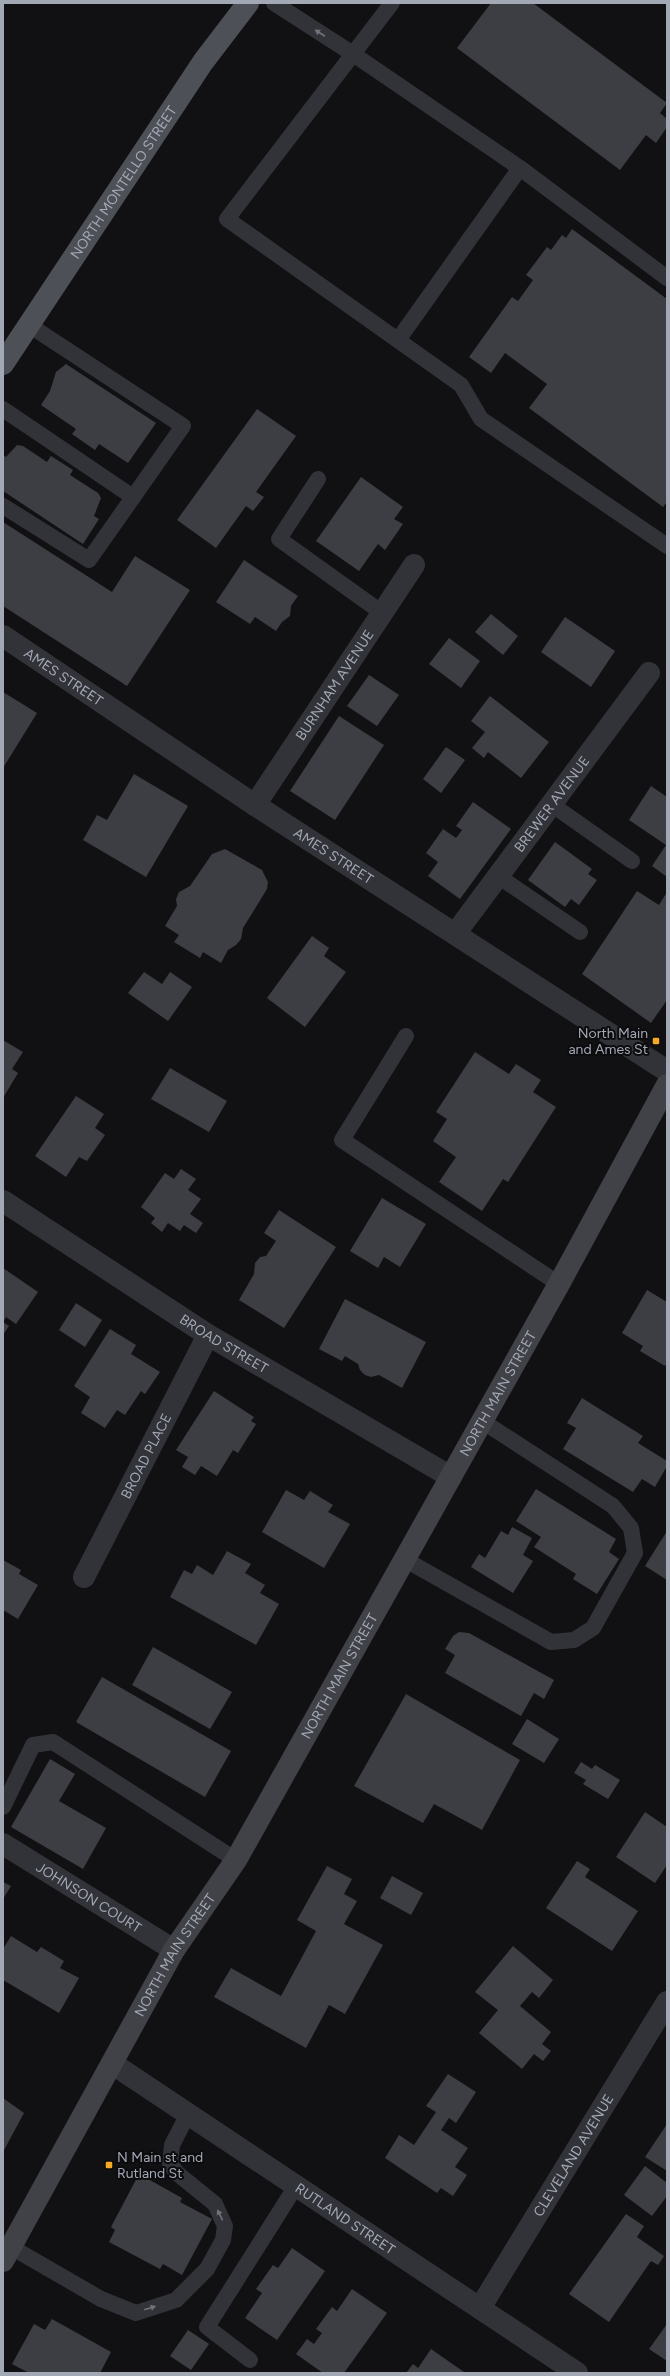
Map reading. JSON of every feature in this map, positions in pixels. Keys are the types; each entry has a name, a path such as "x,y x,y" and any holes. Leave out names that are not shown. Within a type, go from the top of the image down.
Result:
{"main road":[{"name":"NORTH MONTELLO STREET","path":"3,364 203,62 248,3"},
{"name":"NORTH MAIN STREET","path":"7,2254 174,1950 236,1860 559,1284 667,1085"}],"street":[{"name":"BURNHAM AVENUE","path":"255,805 414,564"},
{"name":"AMES STREET","path":"3,636 255,805 667,1071"},
{"name":"BREWER AVENUE","path":"455,934 649,673"},
{"name":"BROAD STREET","path":"3,1201 208,1335 450,1477"},
{"name":"BROAD PLACE","path":"84,1577 208,1335"},
{"name":"JOHNSON COURT","path":"3,1844 174,1950"},
{"name":"CLEVELAND AVENUE","path":"480,2308 667,2002"},
{"name":"RUTLAND STREET","path":"112,2064 577,2373"}],"lane":[{"path":"274,3 353,54 520,168 667,278"},
{"path":"392,3 227,220 461,385 481,419 667,546"},
{"path":"398,340 520,168"},
{"path":"3,506 89,560 183,426 29,325"},
{"path":"3,410 133,497"},
{"path":"318,479 279,539 381,612"},
{"path":"551,804 632,861"},
{"path":"498,876 580,932"},
{"path":"406,1036 342,1140 559,1284"},
{"path":"404,1559 551,1642 574,1640 593,1628 636,1553 631,1528 613,1506 482,1421"},
{"path":"3,1807 33,1745 53,1742 236,1860"},
{"path":"7,2254 101,2299 136,2313 176,2300 207,2269 223,2240 225,2226 215,2204 178,2174 170,2164 172,2145 188,2114"},
{"path":"250,2360 207,2326 296,2186"}],"building":[{"path":"491,3 533,3 667,103 660,113 667,119 667,127 656,143 646,135 620,170 457,48"},
{"path":"572,229 667,299 667,502 663,507 529,408 547,384 505,353 491,373 469,357 512,297 518,301 533,280 526,275 547,247 551,250 562,235 566,238"},
{"path":"66,364 156,423 128,463 99,444 95,450 72,434 76,429 41,405 50,391 56,372"},
{"path":"257,409 296,436 256,492 264,497 253,511 246,506 216,548 177,520"},
{"path":"17,445 23,446 47,462 51,456 73,470 70,475 98,493 101,498 94,516 99,519 83,544 3,491 3,455 6,457"},
{"path":"361,477 403,507 394,519 403,524 385,550 378,544 359,571 316,541"},
{"path":"3,522 112,592 135,556 190,590 127,686 3,606"},
{"path":"244,560 298,596 291,606 290,616 282,622 276,631 255,617 250,624 216,602"},
{"path":"491,614 518,636 503,655 475,632"},
{"path":"565,617 615,651 591,687 541,652"},
{"path":"449,638 480,661 461,688 429,664"},
{"path":"369,675 399,695 377,726 347,706"},
{"path":"3,692 37,713 3,768"},
{"path":"490,696 549,742 521,778 488,752 484,758 472,748 485,732 471,721"},
{"path":"339,716 384,745 335,820 290,791"},
{"path":"446,747 465,760 441,793 423,779"},
{"path":"134,774 188,806 146,877 83,840 97,815 107,820"},
{"path":"651,786 667,797 667,877 652,866 666,845 629,820"},
{"path":"473,802 511,829 460,899 428,876 438,862 426,853 443,829 456,838 462,830 456,826"},
{"path":"555,842 592,869 588,874 597,880 579,905 571,899 565,907 528,880"},
{"path":"225,849 262,870 268,882 267,889 243,928 241,939 236,945 228,950 221,963 203,952 200,958 174,942 179,935 165,926 177,906 176,899 179,892 190,886 212,854"},
{"path":"637,891 659,905 667,892 667,1000 651,1023 582,974"},
{"path":"312,936 329,948 324,956 346,972 305,1027 267,998"},
{"path":"144,972 162,984 170,972 192,987 168,1021 128,993"},
{"path":"3,1040 23,1052 12,1069 18,1073 3,1098"},
{"path":"475,1052 509,1074 516,1064 541,1080 533,1092 556,1107 508,1182 503,1179 482,1211 439,1182 456,1157 433,1141 447,1119 436,1112"},
{"path":"170,1068 227,1101 209,1132 151,1099"},
{"path":"76,1096 104,1114 95,1128 105,1135 87,1161 79,1157 66,1177 35,1156"},
{"path":"181,1169 196,1179 188,1190 201,1199 190,1214 203,1223 196,1233 184,1225 180,1231 168,1223 162,1232 151,1223 155,1218 141,1207 165,1173 174,1179"},
{"path":"382,1198 426,1224 400,1267 384,1257 378,1268 350,1251"},
{"path":"279,1210 336,1247 284,1328 239,1300 254,1274 255,1263 260,1257 266,1256 276,1241 264,1233"},
{"path":"3,1268 38,1292 16,1324 6,1317 3,1322"},
{"path":"647,1290 667,1302 667,1363 665,1366 640,1351 643,1346 622,1333"},
{"path":"345,1299 426,1342 402,1388 379,1375 371,1377 365,1375 360,1370 358,1364 345,1356 342,1361 319,1349"},
{"path":"76,1303 102,1320 85,1347 59,1330"},
{"path":"3,1322 9,1326 3,1335"},
{"path":"110,1329 136,1345 131,1354 160,1372 145,1394 141,1391 125,1415 117,1410 105,1428 81,1413 90,1397 74,1386"},
{"path":"214,1391 254,1417 251,1421 256,1424 238,1453 233,1450 217,1476 201,1466 195,1475 182,1467 188,1457 176,1450"},
{"path":"582,1398 643,1436 638,1443 667,1461 667,1466 655,1487 642,1479 633,1492 563,1449 576,1428 567,1423"},
{"path":"536,1489 616,1539 609,1552 619,1559 597,1594 573,1579 576,1574 534,1547 541,1537 516,1521"},
{"path":"286,1490 304,1500 310,1491 333,1505 328,1512 350,1524 324,1568 262,1532"},
{"path":"512,1527 532,1538 523,1555 533,1561 513,1593 471,1567 479,1554 485,1558 501,1531 508,1535"},
{"path":"667,1531 667,1580 645,1566"},
{"path":"227,1551 251,1564 245,1573 265,1585 260,1593 279,1604 256,1645 170,1597 184,1570 192,1574 197,1565 213,1575"},
{"path":"3,1560 21,1570 19,1574 38,1585 18,1619 3,1610"},
{"path":"459,1632 469,1633 554,1680 544,1699 534,1693 521,1716 445,1673 455,1655 445,1649 453,1636"},
{"path":"153,1647 232,1692 210,1729 132,1685"},
{"path":"102,1677 231,1751 205,1797 76,1722"},
{"path":"406,1694 520,1760 482,1830 434,1804 423,1823 354,1786"},
{"path":"527,1719 559,1739 544,1763 512,1744"},
{"path":"50,1759 75,1774 59,1801 106,1828 83,1869 11,1827"},
{"path":"581,1762 592,1769 595,1765 620,1780 608,1799 583,1784 586,1780 574,1773"},
{"path":"645,1812 667,1827 667,1865 655,1883 616,1857"},
{"path":"577,1861 590,1869 585,1877 638,1911 612,1951 546,1908"},
{"path":"327,1866 352,1879 344,1894 357,1901 344,1924 383,1945 345,2014 329,2005 306,2048 214,1997 231,1968 281,1996 316,1931 297,1920"},
{"path":"392,1876 423,1893 411,1915 380,1898"},
{"path":"3,1882 11,1886 3,1899"},
{"path":"11,1936 37,1952 41,1947 64,1961 60,1968 79,1978 59,2013 3,1980 3,1949"},
{"path":"513,1946 553,1980 539,1998 532,1992 520,2006 551,2032 542,2044 551,2051 543,2061 534,2054 522,2069 479,2033 498,2010 475,1992"},
{"path":"448,2074 476,2092 456,2123 449,2118 441,2130 468,2148 455,2167 467,2175 453,2196 441,2188 437,2193 385,2158 399,2135 414,2145 436,2112 426,2106"},
{"path":"3,2098 24,2113 3,2152"},
{"path":"667,2124 667,2171 645,2157"},
{"path":"645,2166 667,2183 667,2196 652,2216 624,2195"},
{"path":"139,2174 182,2198 180,2202 212,2219 182,2275 163,2264 160,2269 109,2242 115,2230 111,2227"},
{"path":"626,2214 644,2226 637,2237 664,2256 658,2265 651,2261 609,2322 569,2294"},
{"path":"292,2248 325,2271 277,2340 245,2318 262,2293 256,2289 273,2265 278,2268"},
{"path":"352,2289 387,2313 344,2373 323,2373 296,2354 307,2339 314,2344 322,2333 316,2329 332,2307 337,2311"},
{"path":"52,2319 111,2352 100,2373 29,2373 12,2364 34,2324 45,2330"},
{"path":"667,2324 667,2361 649,2349"},
{"path":"188,2330 209,2344 191,2370 170,2356"},
{"path":"431,2349 464,2372 406,2373 413,2364 418,2368"}],"place":[{"name":"North Main and Ames St","path":"656,1041"},
{"name":"N Main st and Rutland St","path":"109,2165"}]}
